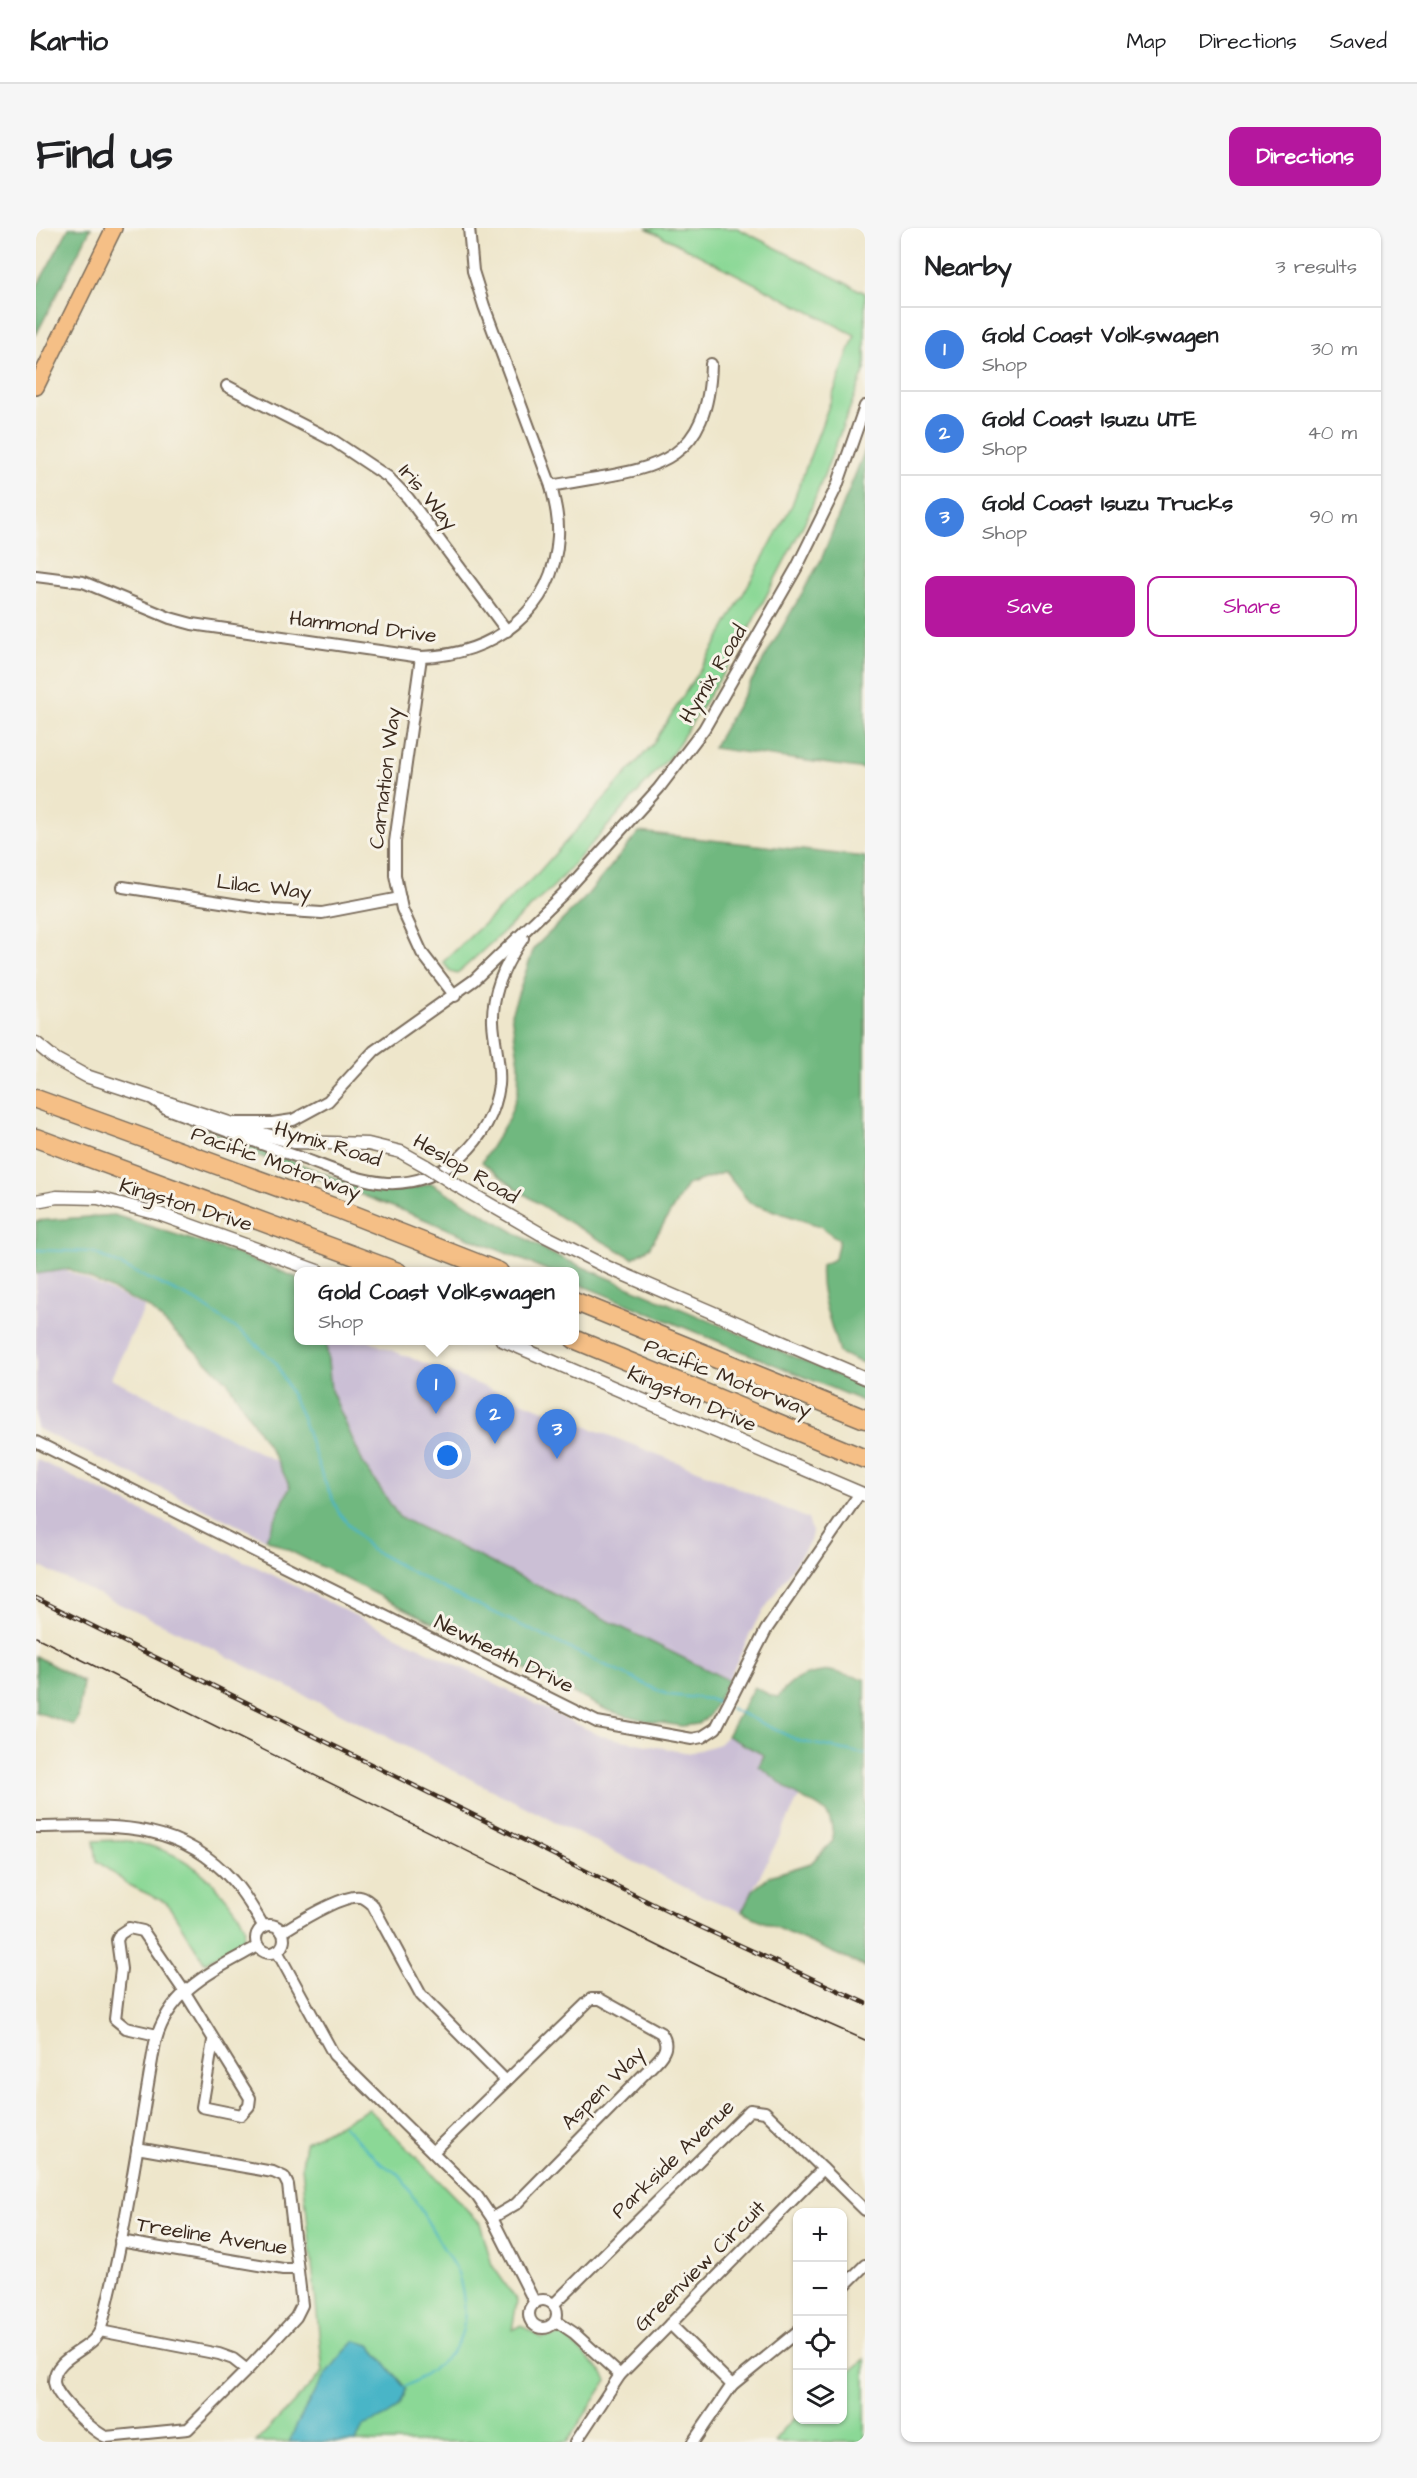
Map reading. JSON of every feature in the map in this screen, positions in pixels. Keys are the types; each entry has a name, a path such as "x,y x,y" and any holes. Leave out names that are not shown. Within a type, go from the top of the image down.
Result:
{"highway":[{"name":"Pacific Motorway","path":"36,1100 341,1210 486,1267"},
{"path":"36,1137 385,1267"},
{"name":"Pacific Motorway","path":"579,1303 865,1419"},
{"name":"Pacific Motorway","path":"579,1341 865,1459"}],"main road":[{"path":"36,387 114,228"}],"street":[{"name":"Hammond Drive","path":"36,576 83,582 170,618 192,624 421,657 455,655 478,648 507,631 536,602 554,565 558,536 557,513 551,486 484,306 474,271 469,228"},
{"path":"551,486 650,466 681,451 699,429 710,395 711,364"},
{"name":"Iris Way","path":"226,387 334,441 388,477 408,498 507,631"},
{"name":"Hymix Road","path":"235,1123 273,1123 293,1120 313,1112 339,1091 374,1051 455,996 534,923 659,788 704,729 752,650 819,526 865,406"},
{"name":"Carnation Way","path":"421,657 395,842 394,875 422,953 455,996"},
{"name":"Lilac Way","path":"123,886 273,910 322,913 400,897"},
{"name":"Hymix Road","path":"148,1096 167,1109 371,1181 414,1180 447,1167 460,1159 475,1143 494,1109 500,1071 494,1022 495,997 510,956 534,923"},
{"name":"Heslop Road","path":"36,1043 55,1059 86,1076 294,1142 347,1142 384,1147 400,1152 541,1234 609,1268 865,1378"},
{"name":"Kingston Drive","path":"36,1201 57,1197 98,1198 159,1214 306,1267"},
{"name":"Kingston Drive","path":"511,1345 863,1494"},
{"name":"Newheath Drive","path":"36,1442 597,1722 692,1739 710,1734 723,1719 766,1630 863,1494"},
{"path":"36,1827 129,1827 161,1834 184,1843 206,1856 233,1881 264,1927"},
{"path":"282,1932 342,1900 359,1896 365,1899 372,1904 422,1995 506,2081"},
{"path":"272,1925 282,1932 283,1945 277,1951 268,1953 258,1946 256,1937 264,1927 272,1925"},
{"path":"157,2035 126,2028 115,2019 121,1969 117,1940 120,1934 129,1928 144,1931 250,2098 249,2106 241,2115 202,2107 213,2040"},
{"path":"137,2148 273,2172 284,2177 288,2185 302,2305 296,2317 188,2429 106,2437 63,2399 55,2388 54,2381 58,2368 100,2331 120,2241 157,2035 166,2013 184,1991 209,1972 258,1946"},
{"path":"277,1951 334,2055 477,2196 492,2218 535,2303"},
{"name":"Aspen Way","path":"433,2152 591,1999 600,1999 657,2030 666,2043 662,2055 516,2204 492,2218"},
{"name":"Parkside Avenue","path":"554,2304 750,2110 765,2112 823,2169"},
{"path":"823,2169 865,2210"},
{"name":"Greenview Circuit","path":"576,2442 620,2375 823,2169"},
{"name":"Treeline Avenue","path":"120,2241 283,2269 297,2269"},
{"path":"847,2284 865,2265"},
{"path":"544,2300 554,2304 558,2312 556,2321 545,2328 536,2326 529,2315 535,2303 544,2300"},
{"path":"556,2321 574,2333 620,2375"},
{"path":"670,2324 732,2385"},
{"path":"100,2331 219,2354 233,2359 247,2370"},
{"path":"693,2442 732,2385 793,2335"}],"shaded area":[{"path":"36,1270 66,1270 145,1307 111,1378 278,1462 290,1487 266,1539 36,1428"},
{"path":"326,1345 378,1345 705,1473 808,1519 812,1532 810,1541 756,1622 728,1680 399,1517 363,1463 331,1390"},
{"path":"36,1459 601,1736 689,1753 719,1744 727,1736 764,1755 760,1766 800,1795 742,1912 696,1893 177,1631 36,1565"}],"green space":[{"path":"69,228 91,228 36,335 36,288"},
{"path":"646,228 737,228 865,293 865,369 809,514 739,648 672,754 555,885 457,974 451,972 443,962 537,874 653,744 714,647 792,505 855,335"},
{"path":"865,450 865,769 713,748 821,560"},
{"path":"639,832 865,857 865,1364 839,1353 824,1298 821,1265 835,1259 839,1240 820,1226 750,1203 725,1172 687,1185 649,1248 633,1258 536,1202 482,1162 509,1118 518,1091 519,1063 511,1014 534,948 584,899"},
{"path":"192,1124 354,1184 392,1189 411,1188 431,1183 550,1253 865,1387 865,1402 579,1284 579,1267 539,1267 419,1217 191,1130"},
{"path":"114,1215 240,1255 294,1276 294,1345 326,1345 331,1390 363,1463 399,1517 728,1680 709,1716 698,1724 682,1726 648,1721 609,1711 266,1539 290,1487 278,1462 227,1381 148,1307 70,1269 36,1274 36,1221"},
{"path":"36,1656 83,1682 78,1718 74,1725 36,1712"},
{"path":"830,1671 865,1679 865,1967 742,1912 753,1890 770,1876 811,1863 833,1841 832,1829 827,1814 822,1809 792,1792 759,1766 764,1755 727,1736 754,1687 778,1697 790,1684 801,1677"},
{"path":"120,1840 140,1843 175,1855 204,1875 241,1918 245,1928 243,1940 205,1963 167,1903 129,1885 97,1861 94,1841"},
{"path":"369,2109 480,2223 492,2265 517,2301 512,2330 521,2325 541,2338 564,2335 602,2372 607,2381 567,2442 256,2442 323,2372 302,2166 305,2142"},
{"path":"865,2359 865,2442 775,2442 783,2429 793,2420 793,2424 847,2424 847,2375"}],"water":[{"path":"355,2341 370,2345 406,2389 400,2404 390,2414 363,2426 356,2442 289,2442 317,2388 334,2364"}],"waterway":[{"path":"36,1250 92,1252 198,1302 247,1336 277,1364 302,1417 323,1478 339,1513 370,1549 438,1586 668,1695 709,1699 725,1706"},
{"path":"730,1708 799,1741 865,1754"},
{"path":"343,2126 382,2164 400,2175 458,2273 465,2314 463,2330 458,2343 437,2366 403,2388"}],"tram line":[{"path":"36,1637 715,1974 865,2040"}],"railway":[{"path":"36,1598 681,1918 865,2003"}],"place":[{"name":"Gold Coast Volkswagen","path":"436,1414"},
{"name":"Gold Coast Isuzu UTE","path":"495,1444"},
{"name":"Gold Coast Isuzu Trucks","path":"557,1459"}]}
